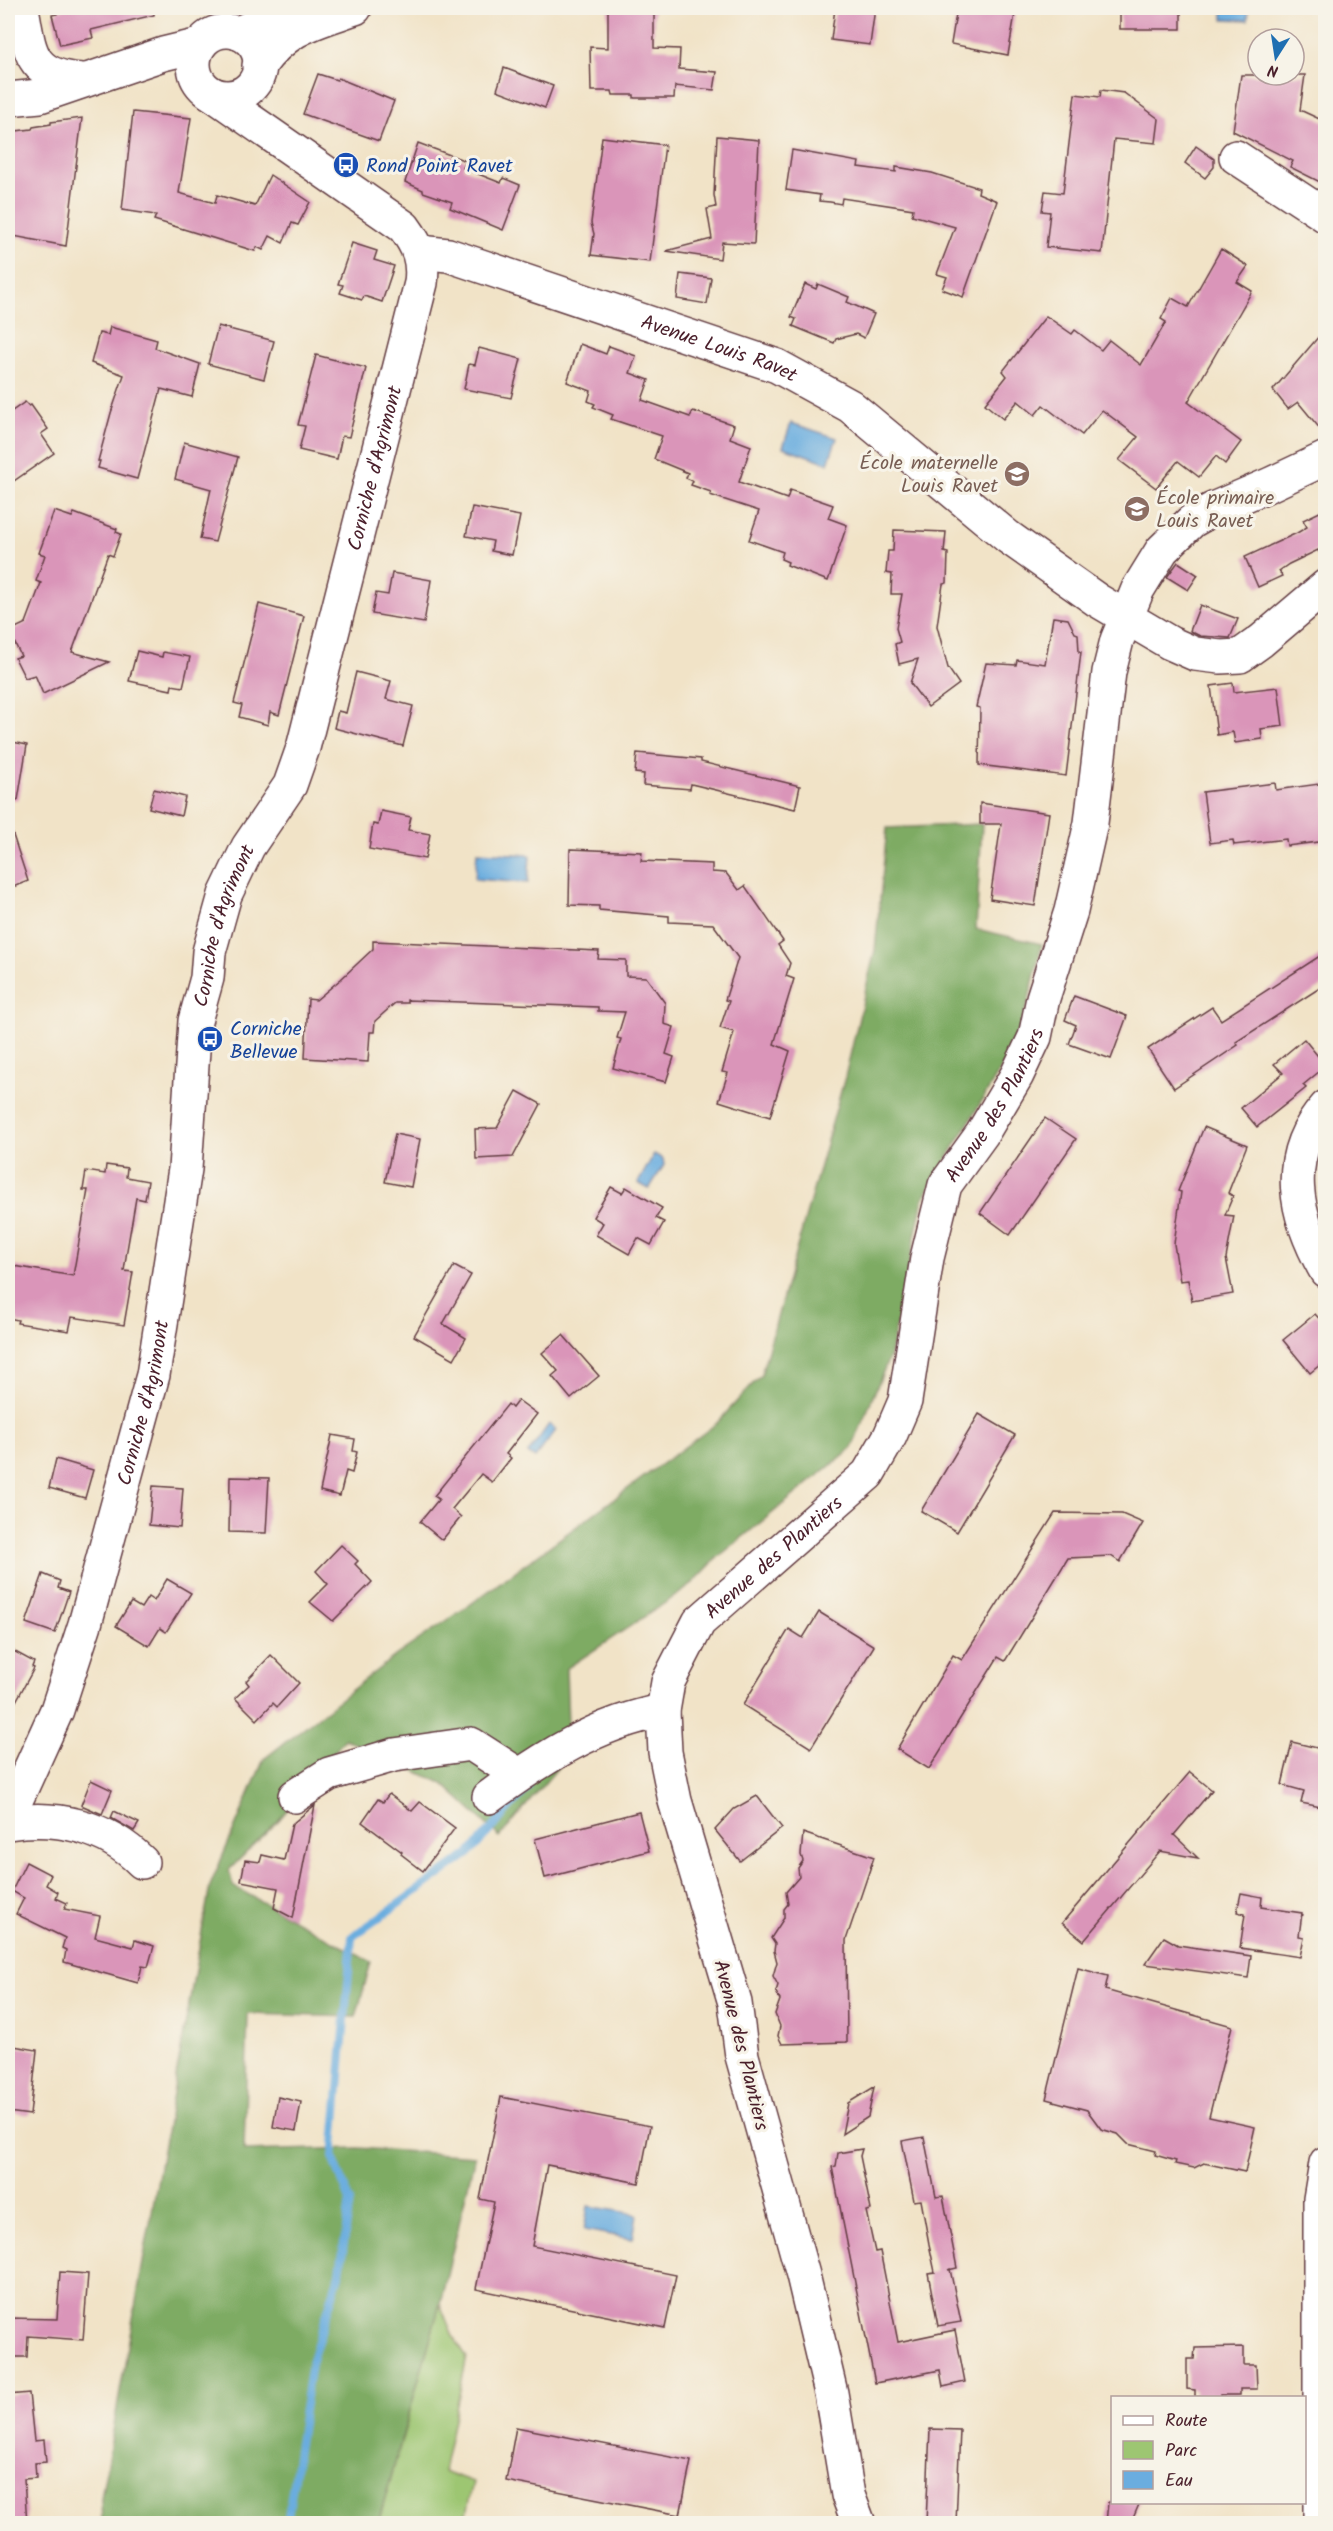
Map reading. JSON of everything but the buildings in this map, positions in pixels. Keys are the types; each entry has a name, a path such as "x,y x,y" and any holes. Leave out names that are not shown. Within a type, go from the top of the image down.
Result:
{"street":[{"path":"8,36 15,26 21,8"},
{"path":"21,8 36,62 59,78 82,80"},
{"path":"8,99 40,96 82,80 200,45 217,33 297,8"},
{"path":"114,72 183,75 222,96 234,96 244,92 280,41 295,30 355,8"},
{"path":"254,20 256,75 265,114 283,144"},
{"path":"200,45 194,57 194,69 205,87 404,228 420,252"},
{"path":"1236,157 1326,216"},
{"name":"Avenue Louis Ravet","path":"420,252 448,255 777,366 849,406 1008,537 1097,600 1170,643 1195,654 1220,657 1240,656 1326,586"},
{"name":"Corniche d'Agrimont","path":"8,1818 57,1710 85,1624 153,1375 185,1169 195,1021 207,978 209,952 225,895 248,847 290,785 303,748 419,293 423,267 420,252"},
{"name":"Avenue des Plantiers","path":"859,2523 848,2495 831,2393 803,2275 742,2056 735,2003 675,1801 665,1752 663,1711 668,1682 699,1622 868,1474 894,1428 905,1401 927,1258 945,1185 982,1134 1017,1075 1035,1037 1044,998 1071,911 1091,823 1109,672 1117,640 1138,589 1162,550 1192,520 1326,458"},
{"path":"1326,1107 1312,1122 1303,1142 1297,1166 1297,1184 1299,1206 1307,1236 1326,1271"},
{"path":"489,1797 540,1760 617,1723 663,1711"},
{"path":"295,1796 329,1774 394,1755 471,1744 519,1775"},
{"path":"8,1823 30,1820 63,1821 92,1829 132,1852 142,1862"},
{"path":"1320,2523 1320,2199 1326,2163"}],"green space":[{"path":"982,824 976,929 1042,944 1028,1003 1011,1052 923,1199 890,1355 852,1448 717,1558 689,1587 566,1669 569,1754 500,1837 442,1783 345,1739 278,1821 229,1870 233,1886 371,1962 356,2017 248,2014 244,2151 358,2148 475,2156 440,2304 378,2523 102,2524 101,2498 210,1886 264,1759 395,1656 468,1606 716,1424 761,1375 845,1077 875,950 887,828"},
{"path":"440,2304 453,2336 467,2357 443,2471 473,2482 464,2523 378,2524"}],"water":[{"path":"1223,8 1249,8 1248,20 1223,19"},
{"path":"791,423 837,438 828,463 783,447"},
{"path":"477,852 530,855 528,883 475,879"},
{"path":"654,1154 663,1159 664,1165 649,1189 638,1183"},
{"path":"549,1424 556,1430 535,1458 528,1453"},
{"path":"588,2206 637,2214 633,2239 584,2230"}],"waterway":[{"path":"287,2524 311,2363 340,2272 350,2201 333,2157 352,1937 470,1853 528,1787"}],"place":[{"name":"Rond Point Ravet","path":"346,165"},
{"name":"École maternelle Louis Ravet","path":"1017,474"},
{"name":"École primaire Louis Ravet","path":"1137,509"},
{"name":"Corniche Bellevue","path":"210,1039"}]}
